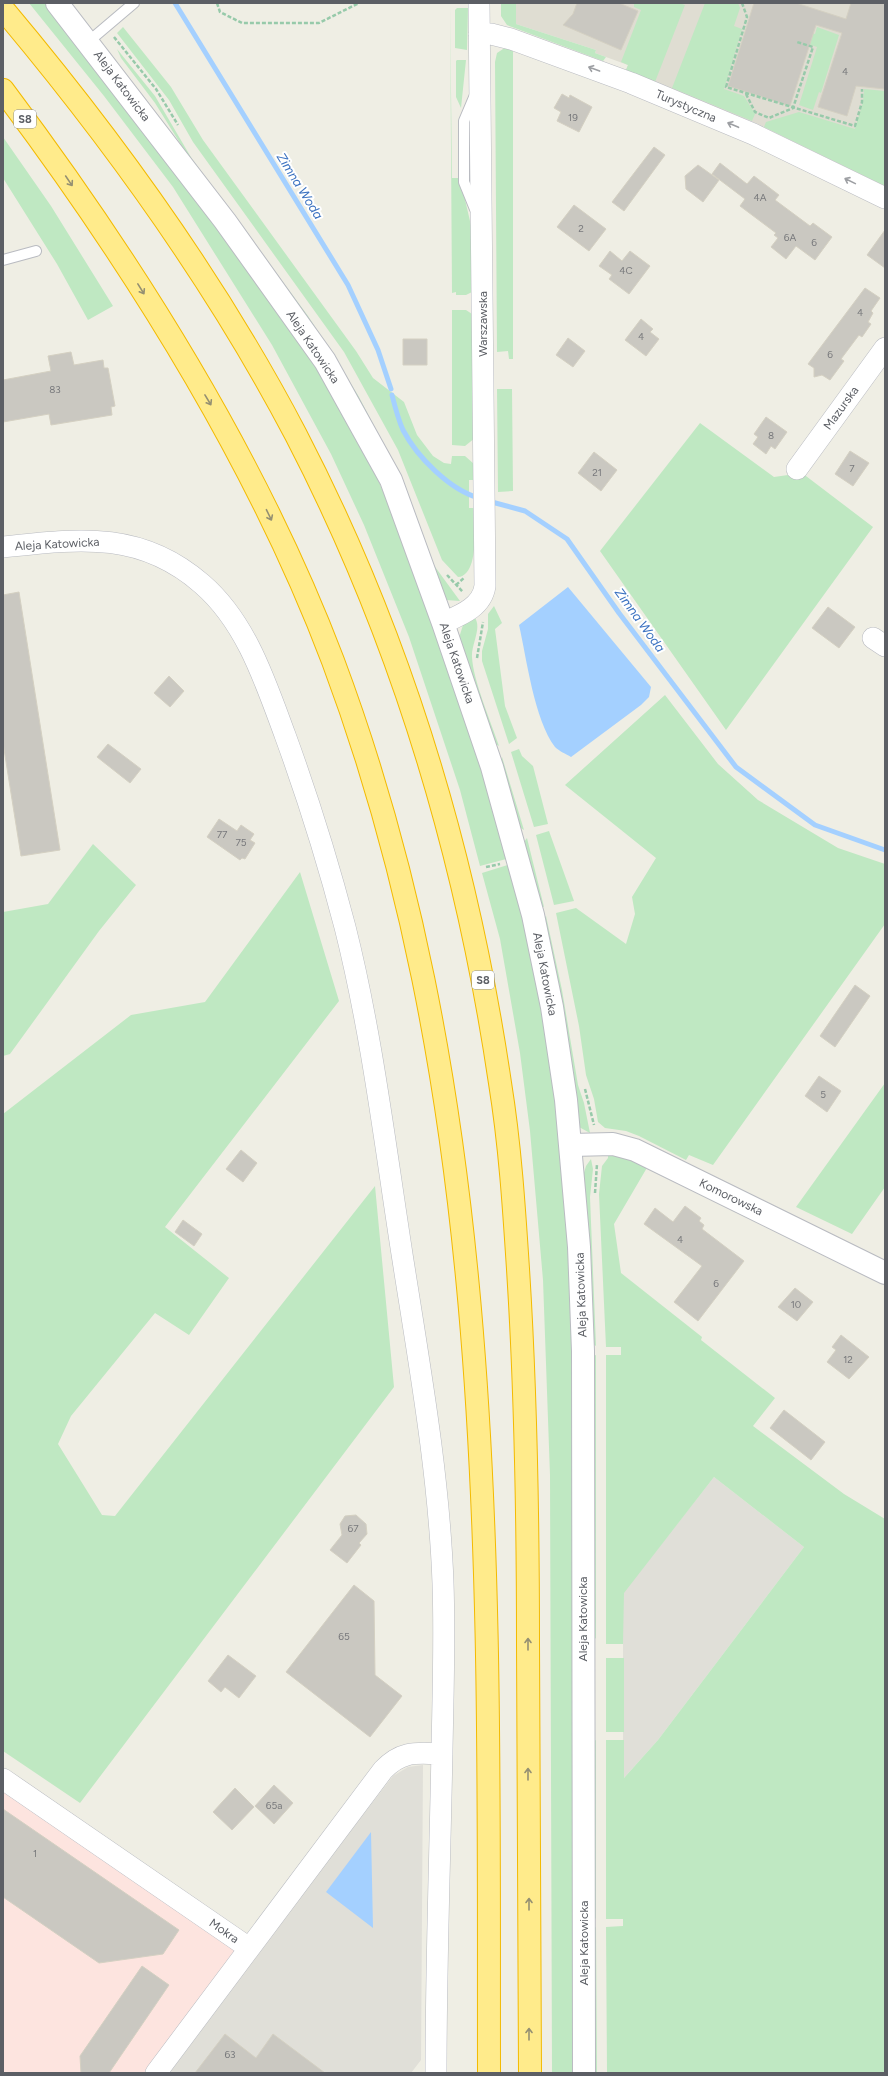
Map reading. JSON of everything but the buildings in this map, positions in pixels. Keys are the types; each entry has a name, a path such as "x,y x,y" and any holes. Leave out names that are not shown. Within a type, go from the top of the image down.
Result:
{"highway":[{"name":"S8","path":"3,9 92,120 162,215 221,306 262,374 297,437 331,507 387,640 430,770 467,902 486,995 502,1089 514,1204 522,1329 528,1563 530,2073"},
{"name":"S8","path":"3,90 47,148 112,244 211,404 248,472 305,594 352,714 388,832 414,930 445,1099 458,1194 474,1359 482,1478 488,1658 489,2073"}],"street":[{"name":"Aleja Katowicka","path":"57,3 225,222 325,361 391,480 443,623 492,767 523,876 552,1007 571,1145 579,1246 583,1351 584,2073"},
{"name":"Warszawska","path":"443,623 474,606 484,593 479,3"},
{"name":"Turystyczna","path":"479,34 491,34 512,39 662,96 754,134 885,198"},
{"name":"Mazurska","path":"797,469 885,348"},
{"name":"Aleja Katowicka","path":"3,547 83,540 103,541 142,549 184,570 219,600 232,616 241,632 274,706 302,783 328,863 345,929 372,1062 432,1454 440,1526 444,1632 436,2073"},
{"name":"Komorowska","path":"571,1145 613,1144 635,1150 885,1273"},
{"name":"Mokra","path":"3,1779 248,1948 388,1765 396,1758 408,1754 442,1754"},
{"path":"156,2073 248,1948"}],"lane":[{"path":"88,42 123,6 134,3"},
{"path":"3,260 36,251"}],"path":[{"path":"217,3 220,12 242,23 319,23 359,3"},
{"path":"742,3 747,17 726,87 854,126 862,102 862,89"},
{"path":"746,94 755,112 769,118 793,108 813,47 797,42"},
{"path":"478,664 477,652 484,625 482,617"},
{"path":"486,867 491,866"}],"shaded area":[{"path":"516,3 885,3 885,186 758,124 626,70 628,65 595,53 596,50 516,24"},
{"path":"714,1477 804,1547 658,1740 623,1779 623,1593"},
{"path":"423,1765 421,2060 411,2073 163,2073 393,1776 408,1767"},
{"path":"3,1786 242,1951 151,2073 3,2073"}],"green space":[{"path":"29,3 46,3 156,143 328,383 365,449 406,546 479,757 510,858 480,866 460,790 409,637 364,525 331,454 272,345 173,187 104,96"},
{"path":"450,3 452,178 460,178 473,234 472,292 466,295 456,295 456,292 452,293"},
{"path":"501,3 516,3 516,24 596,50 595,53 606,57 603,61 507,25 501,16"},
{"path":"634,3 679,3 685,5 655,82 626,70 628,65 621,62 641,10 634,7"},
{"path":"705,3 738,3 740,8 734,26 742,29 724,89 744,96 755,114 752,121 672,88"},
{"path":"457,8 468,8 467,50 455,48 455,10"},
{"path":"123,27 171,87 203,140 356,351 373,378 404,402 417,435 433,456 444,463 451,464 452,456 465,456 474,464 474,480 469,480 469,508 474,508 475,536 473,558 470,567 465,574 458,577 442,560 398,450 344,352 193,142 169,100 117,33"},
{"path":"817,27 839,35 821,93 819,92 813,110 799,105 817,47 799,41 802,30 815,34"},
{"path":"506,47 513,48 513,359 509,359 508,351 497,352 495,62 497,53"},
{"path":"117,49 155,96 192,159 308,316 332,353 359,397 394,465 433,564 460,601 446,600 412,516 155,103 121,58"},
{"path":"457,60 466,60 461,108 456,97"},
{"path":"864,89 885,91 885,186 764,127 766,122 799,112 855,129 863,102"},
{"path":"3,137 51,206 113,306 88,320 57,264 3,178"},
{"path":"452,310 466,310 472,314 475,438 465,446 452,445"},
{"path":"497,389 512,389 513,491 498,492"},
{"path":"700,423 774,477 802,473 873,527 726,730 600,551"},
{"path":"494,606 502,623 495,629 505,706 517,738 509,744 482,661 482,651 488,629 488,614"},
{"path":"475,618 477,622 477,632 472,652 473,666 479,689 499,746 494,743 458,641 463,625"},
{"path":"665,695 718,764 758,800 838,848 885,864 885,924 713,1165 689,1155 686,1160 639,1136 626,1131 605,1128 598,1122 594,1099 586,1075 579,1026 556,913 576,908 626,944 635,914 632,897 656,858 565,785"},
{"path":"519,749 522,756 533,766 548,824 534,827 511,752"},
{"path":"502,757 524,830 519,827 501,760"},
{"path":"549,831 574,901 554,905 536,835"},
{"path":"527,838 544,907 541,906 524,842"},
{"path":"93,844 136,885 99,931 10,1054 3,1056 3,912 48,904"},
{"path":"511,864 544,1012 561,1127 573,1301 575,2073 552,2073 550,1475 543,1280 530,1131 520,1053 500,939 482,873"},
{"path":"300,872 339,1001 165,1227 229,1278 189,1335 155,1313 71,1416 58,1444 102,1515 115,1516 375,1186 394,1387 80,1803 3,1751 3,1114 131,1015 205,1002"},
{"path":"546,916 562,990 578,1085 584,1103 590,1133 579,1127 544,918"},
{"path":"885,1083 885,1187 852,1234 796,1207"},
{"path":"608,1154 619,1155 648,1166 614,1224 621,1273 702,1337 701,1340 775,1398 753,1426 844,1494 885,1519 885,2073 607,2073 606,1927 623,1926 623,1919 606,1919 606,1740 624,1740 624,1778 658,1740 804,1547 714,1477 624,1593 623,1644 606,1644 606,1355 621,1355 621,1347 606,1347 599,1194 602,1166 608,1158"},
{"path":"591,1159 593,1169 590,1197 596,1346 593,1344 583,1176 586,1166"},
{"path":"596,1355 596,1639 593,1635 593,1356"},
{"path":"606,1658 624,1658 624,1732 606,1732"},
{"path":"596,1740 596,1919 594,1917 594,1741"},
{"path":"596,1927 597,2073 592,2073 594,1928"}],"water":[{"path":"568,587 651,687 649,697 641,705 571,757 555,747 542,721 532,689 519,625"},
{"path":"371,1832 373,1928 326,1892"}],"waterway":[{"name":"Zimna Woda","path":"175,3 348,285 378,350 391,389"},
{"name":"Zimna Woda","path":"392,395 403,430 417,451 435,471 446,480 457,488 479,498"},
{"name":"Zimna Woda","path":"488,501 525,511 567,539 619,613 736,767 815,825 885,850"}]}
